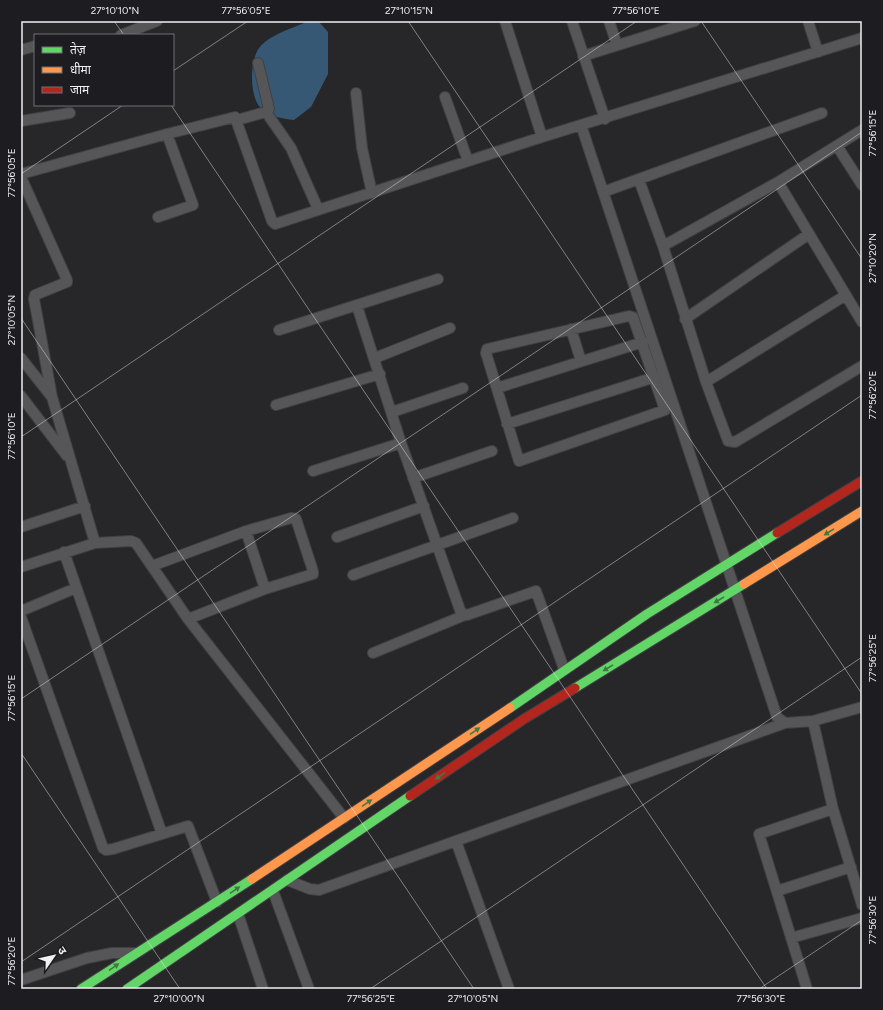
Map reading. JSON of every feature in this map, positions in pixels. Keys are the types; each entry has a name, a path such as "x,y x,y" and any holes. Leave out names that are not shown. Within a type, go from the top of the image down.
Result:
{"main road":[{"path":"81,989 344,818 522,700 564,669 726,564 862,481"},
{"path":"127,989 524,719 862,511"}],"street":[{"path":"124,34 157,21"},
{"path":"504,21 542,137"},
{"path":"572,21 605,119"},
{"path":"609,21 617,45"},
{"path":"584,56 674,24 695,21"},
{"path":"808,21 818,52"},
{"path":"94,543 85,506 52,397 34,298 35,295 67,281 21,176 167,134 235,117 273,222 277,223 542,137 605,119 862,38"},
{"path":"21,50 34,46"},
{"path":"237,120 266,112 269,108 258,63"},
{"path":"356,93 362,148 372,193"},
{"path":"445,97 468,161"},
{"path":"266,112 291,148 318,209"},
{"path":"21,121 70,113"},
{"path":"603,192 822,113"},
{"path":"581,125 664,391 736,589 776,714 779,720 785,723"},
{"path":"663,246 778,182 862,130"},
{"path":"158,217 194,204 167,134"},
{"path":"837,146 862,185"},
{"path":"639,180 663,246 684,319 706,382 727,438 731,442 862,366"},
{"path":"778,182 862,322"},
{"path":"684,319 809,234"},
{"path":"279,330 438,279"},
{"path":"706,382 846,295"},
{"path":"357,306 401,442 437,546 460,610 465,615"},
{"path":"631,316 633,317 655,377 664,391 664,411 519,461 486,353 487,349 631,316"},
{"path":"375,358 450,328"},
{"path":"571,329 581,361"},
{"path":"497,388 642,342"},
{"path":"23,363 52,397"},
{"path":"276,406 380,374"},
{"path":"507,424 655,377"},
{"path":"392,412 463,388"},
{"path":"21,396 72,462"},
{"path":"313,471 401,442"},
{"path":"414,478 492,451"},
{"path":"22,524 85,506"},
{"path":"337,537 424,506"},
{"path":"152,566 246,531 295,518 314,573 265,589 188,619"},
{"path":"353,575 513,518"},
{"path":"246,531 265,589"},
{"path":"21,567 94,543 134,541 188,619 344,818"},
{"path":"64,552 162,834"},
{"path":"21,611 76,588"},
{"path":"373,653 465,615 536,591 564,669"},
{"path":"21,617 103,848 106,850 113,849 189,826 217,902"},
{"path":"287,880 310,889 319,890 785,723 813,721 862,707"},
{"path":"813,721 833,808 862,906"},
{"path":"807,989 759,834 833,808"},
{"path":"456,841 509,989"},
{"path":"777,891 851,867"},
{"path":"273,891 309,989"},
{"path":"238,914 263,989"},
{"path":"792,938 862,918"},
{"path":"21,980 87,958 112,953 135,953"}],"water":[{"path":"308,21 319,22 328,32 328,74 311,107 294,120 285,119 267,113 256,102 252,86 252,69 256,53 259,48 269,39"}],"traffic: fast":[{"path":"510,708 647,614 777,533"},
{"path":"575,688 744,584"},
{"path":"127,989 410,796"},
{"path":"81,989 252,879"}],"traffic: slow":[{"path":"744,584 862,511"},
{"path":"252,879 510,708"}],"traffic: jam":[{"path":"777,533 862,481"},
{"path":"410,796 524,719 575,688"}]}
